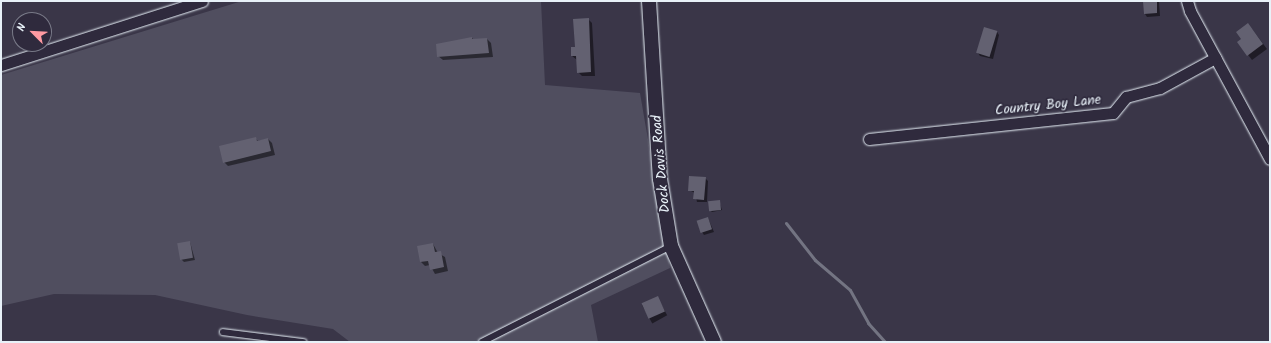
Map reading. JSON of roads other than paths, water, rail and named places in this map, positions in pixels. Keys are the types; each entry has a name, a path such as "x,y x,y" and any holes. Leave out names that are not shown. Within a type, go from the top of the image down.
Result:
{"street":[{"path":"1,65 202,1"},
{"name":"Dock Davis Road","path":"650,1 660,179 671,246 714,342"},
{"path":"1187,1 1215,58 1270,159"},
{"name":"Country Boy Lane","path":"869,139 1113,113 1126,97 1160,88 1215,58"}],"lane":[{"path":"482,342 671,246"},
{"path":"223,332 303,342"}],"waterway":[{"path":"786,223 815,260 850,290 868,323 885,342"}]}
